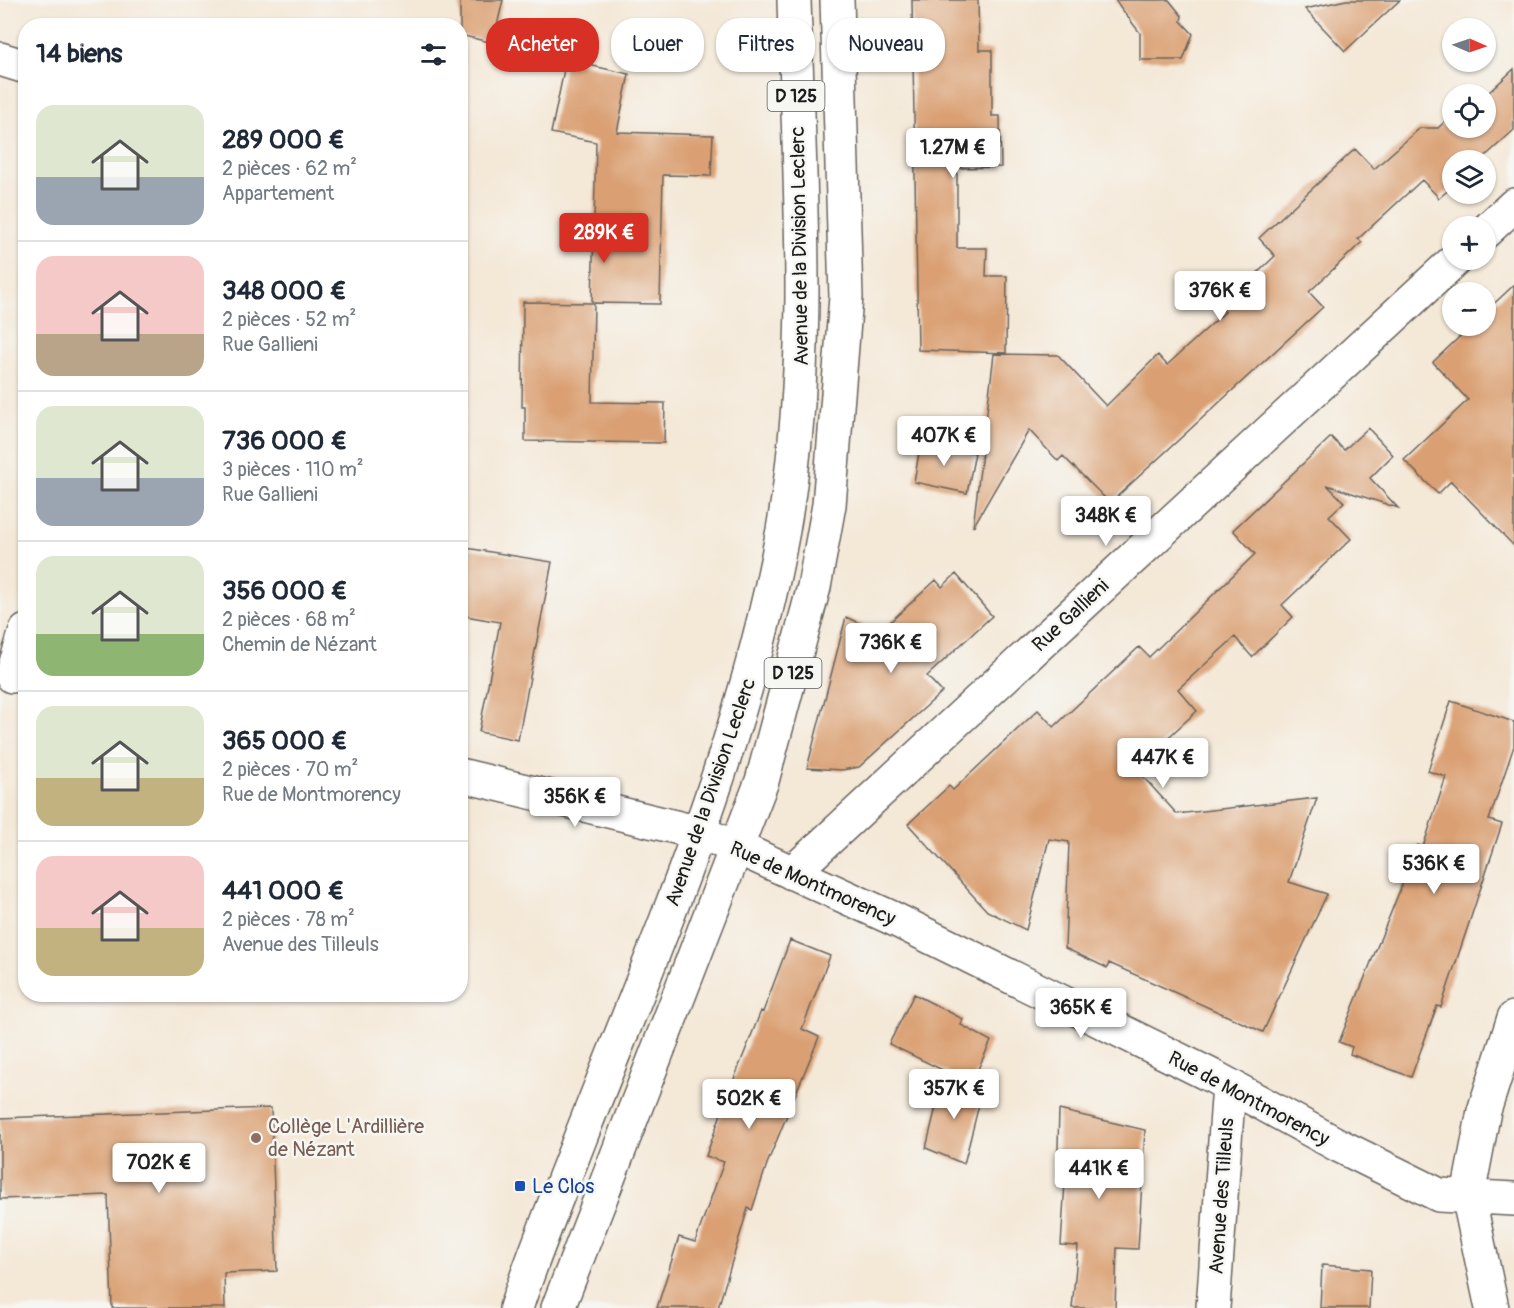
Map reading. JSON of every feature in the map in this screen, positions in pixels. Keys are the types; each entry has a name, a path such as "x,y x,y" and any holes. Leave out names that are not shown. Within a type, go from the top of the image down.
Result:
{"street":[{"name":"Avenue de la Division Leclerc","path":"516,1308 700,833 736,725 760,636 783,529 802,373 804,312 794,0"},
{"name":"Avenue de la Division Leclerc","path":"558,1308 762,781 786,699 814,587 829,505 846,297 837,0"},
{"path":"0,58 18,64"},
{"path":"1496,222 1514,205"},
{"name":"Rue Gallieni","path":"792,873 1444,270"},
{"path":"13,676 18,659"},
{"name":"Rue de Montmorency","path":"468,778 700,833 736,847 892,918 1229,1085 1338,1145 1439,1195 1514,1199"},
{"path":"1492,1308 1468,1195 1484,1111 1514,1018"},
{"name":"Avenue des Tilleuls","path":"1213,1308 1229,1085"}],"building":[{"path":"460,0 503,0 499,18 486,18 486,41 468,37 468,18 460,18"},
{"path":"912,0 978,0 979,50 992,50 992,116 1000,116 1001,167 957,168 957,248 987,248 986,276 1007,276 1006,353 918,350 913,72 945,72 945,18 912,18"},
{"path":"1115,0 1169,0 1182,16 1181,21 1193,34 1183,60 1140,60 1140,33"},
{"path":"1346,0 1400,0 1345,51 1305,9"},
{"path":"599,67 611,70 611,72 629,74 617,132 713,135 711,176 663,175 660,304 594,303 592,402 665,403 664,443 525,441 525,407 522,407 523,302 592,303 596,142 551,133 564,72 599,72"},
{"path":"1514,69 1514,130 1492,150 1442,150 1442,195 1439,198 1422,180 1358,239 1362,242 1309,292 1323,307 1110,503 1063,456 1058,461 1029,430 973,527 994,354 1058,355 1106,406 1158,355 1167,365 1225,312 1221,308 1275,256 1259,238 1355,149 1374,169 1420,128 1438,128 1442,124 1442,138 1496,138 1496,86"},
{"path":"1514,285 1514,546 1451,481 1438,494 1404,460 1468,400 1433,362 1460,336 1496,336 1496,302"},
{"path":"1368,428 1393,455 1370,478 1398,508 1327,485 1344,502 1329,516 1351,539 1282,605 1293,617 1252,657 1235,637 1178,689 1197,711 1135,768 1177,814 1317,798 1289,882 1327,894 1263,1032 1109,963 1107,968 1065,948 1069,842 1049,839 1026,930 987,911 908,824 949,786 953,790 1038,710 1054,727 1139,647 1149,657 1255,554 1233,530 1331,437 1344,450"},
{"path":"921,441 975,453 967,493 914,482"},
{"path":"468,548 552,562 518,740 479,732 500,622 468,616"},
{"path":"956,574 992,616 927,676 942,692 859,767 842,770 807,768 846,617 879,632 936,580 942,587"},
{"path":"1451,701 1514,722 1514,746 1489,820 1502,824 1441,1007 1437,1006 1411,1077 1350,1054 1352,1047 1339,1042 1418,845 1423,847 1446,777 1428,771"},
{"path":"790,940 830,956 802,1029 819,1037 767,1164 752,1210 748,1208 718,1308 657,1308 679,1237 695,1242 724,1162 706,1156 728,1094 761,1011 763,1012"},
{"path":"914,994 963,1019 961,1025 991,1041 971,1084 889,1044"},
{"path":"943,1078 983,1089 964,1164 926,1148"},
{"path":"271,1108 277,1271 224,1273 225,1308 112,1308 108,1195 0,1199 0,1118"},
{"path":"1059,1110 1145,1130 1138,1249 1117,1248 1115,1308 1072,1308 1078,1246 1061,1245 1065,1182 1057,1182"},
{"path":"1322,1265 1371,1269 1369,1308 1320,1308"}],"place":[{"name":"Collège L'Ardillière de Nézant","path":"256,1138"},
{"name":"Le Clos","path":"520,1186"}]}
